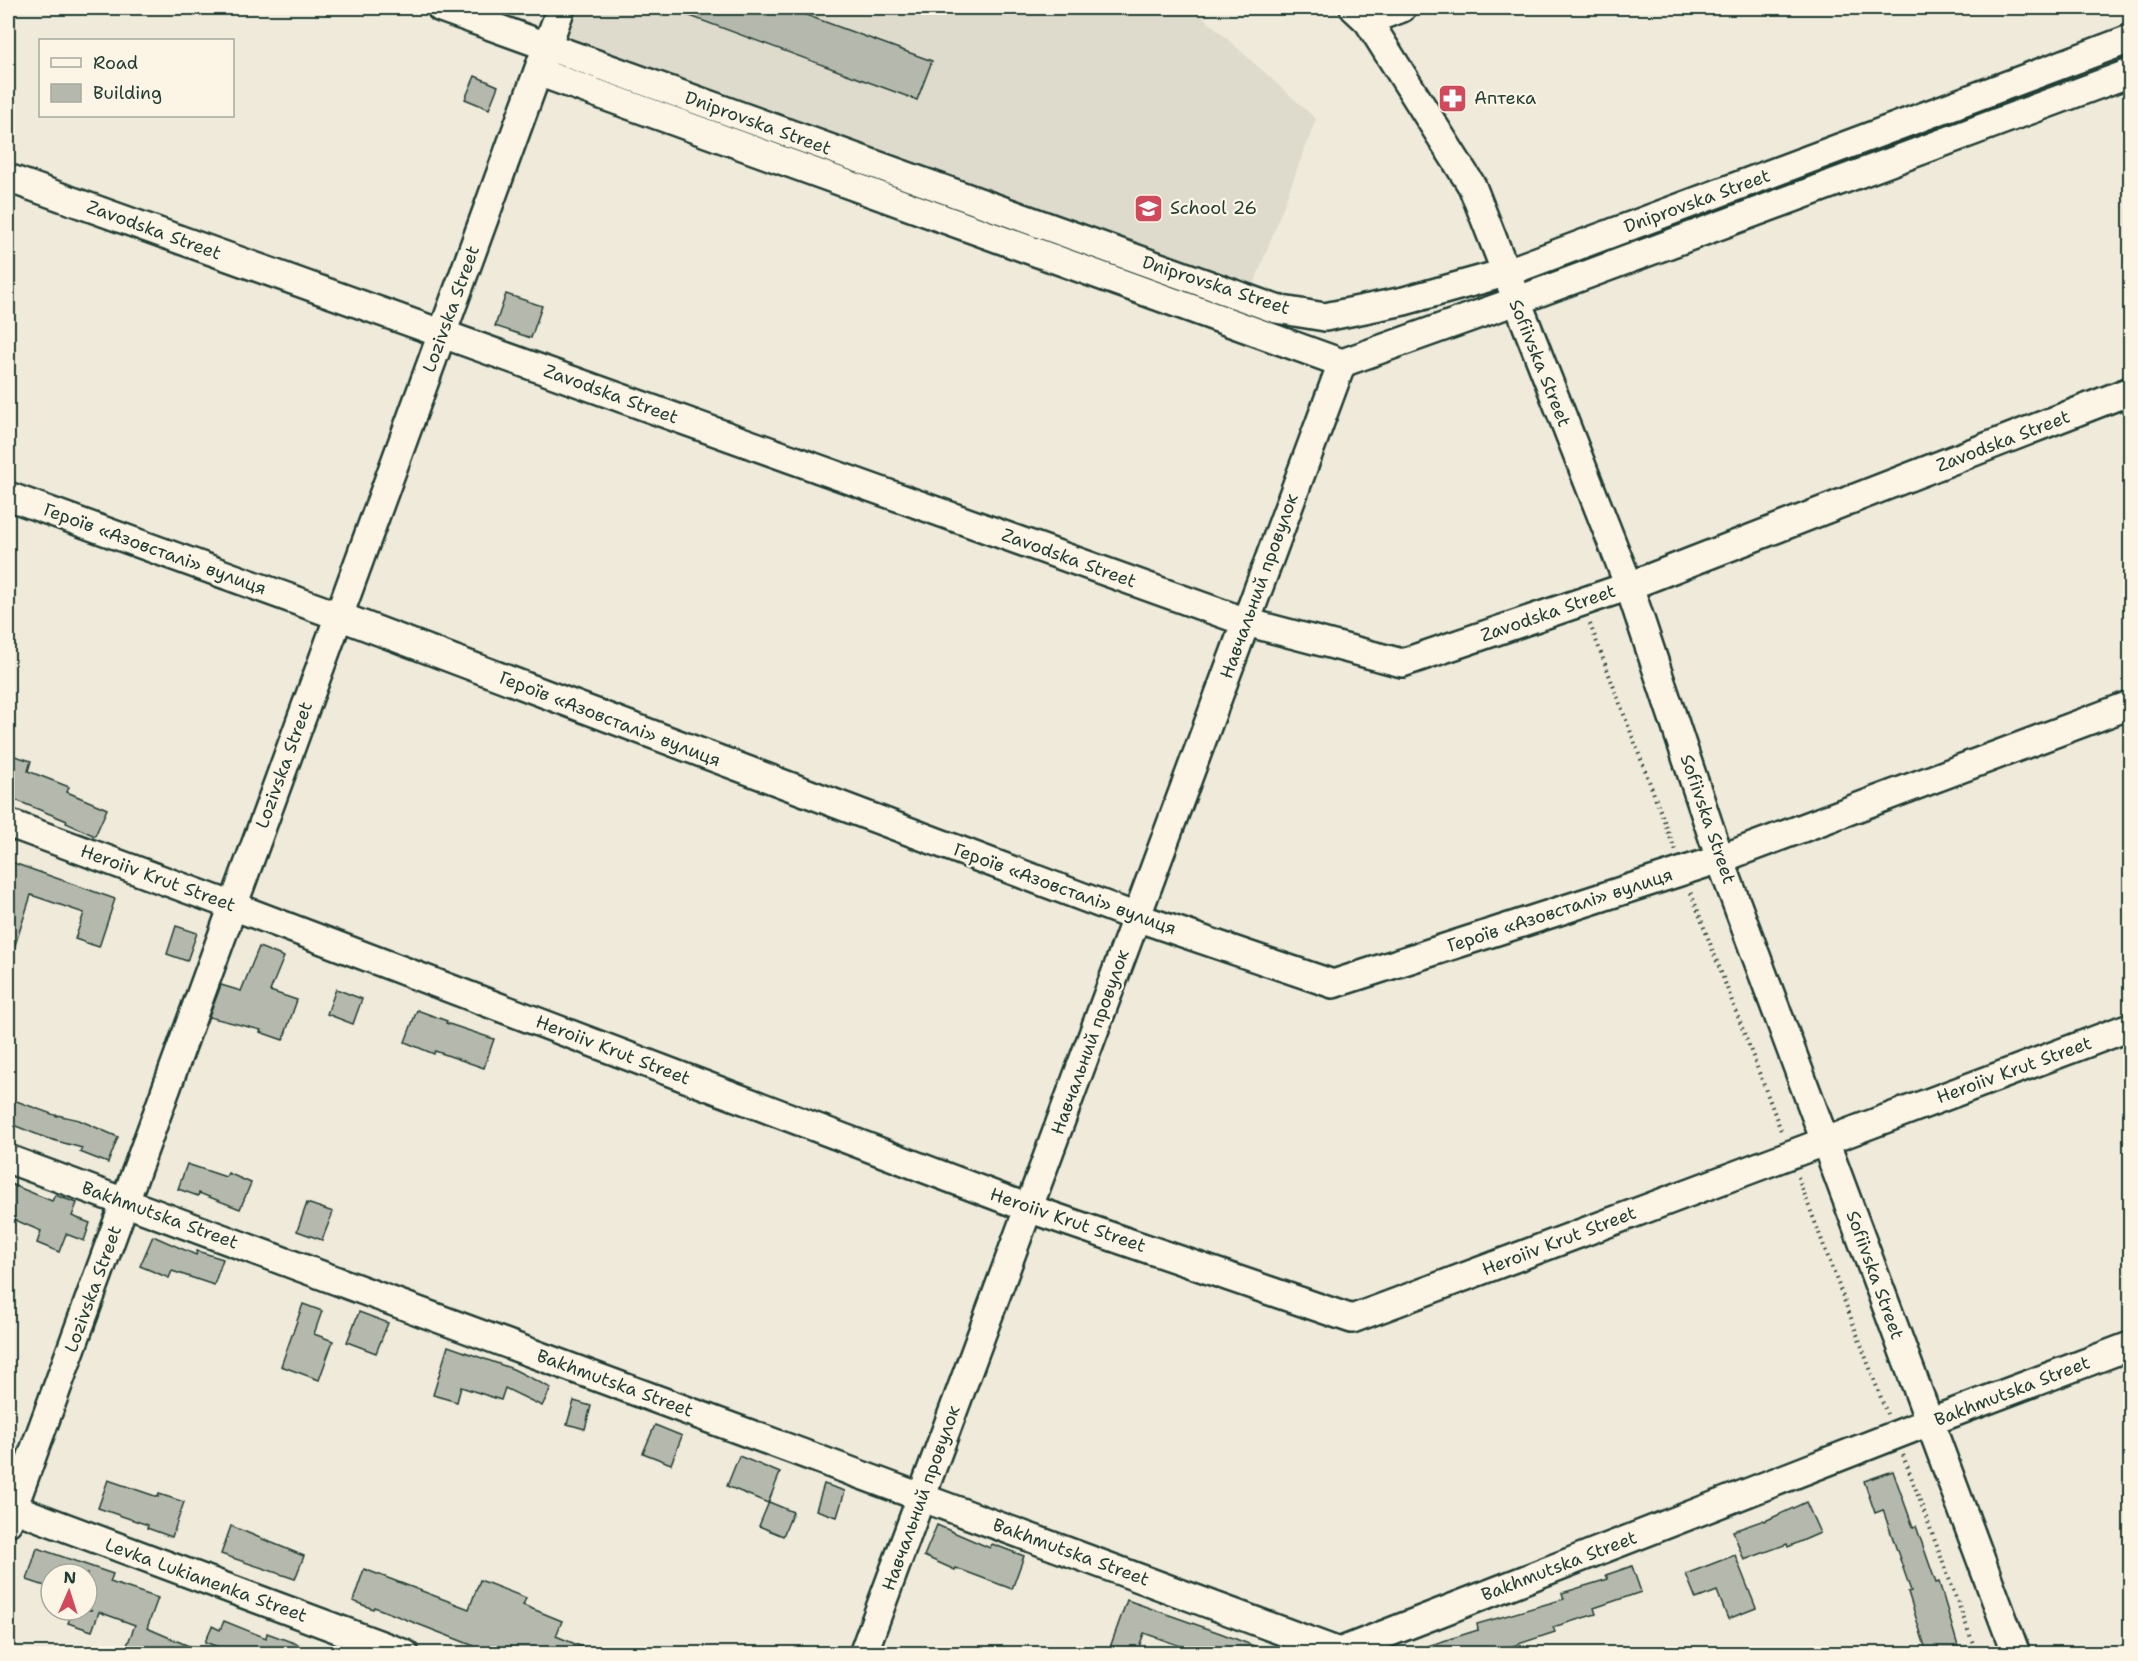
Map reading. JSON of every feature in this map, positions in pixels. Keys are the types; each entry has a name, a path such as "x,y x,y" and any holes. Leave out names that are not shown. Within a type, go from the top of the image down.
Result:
{"street":[{"name":"Dniprovska Street","path":"441,8 543,59 1342,363 1516,301 2130,73"},
{"name":"Lozivska Street","path":"9,1512 125,1202 561,8"},
{"path":"1361,14 1402,8"},
{"name":"Sofiivska Street","path":"1361,14 1472,186 1629,586 1720,859 2016,1653"},
{"name":"Dniprovska Street","path":"543,59 1276,309 1326,316 1404,301 1505,273 2130,39"},
{"name":"Zavodska Street","path":"8,178 1245,622 1402,663 1629,586 2130,391"},
{"name":"Навчальний провулок","path":"863,1653 1342,363"},
{"name":"Героїв «Азовсталі» вулиця","path":"8,496 339,616 1136,917 1333,984 1720,859 2130,705"},
{"name":"Heroiiv Krut Street","path":"8,823 233,906 1028,1208 1352,1319 2130,1027"},
{"name":"Bakhmutska Street","path":"8,1159 1339,1652 2130,1346"},
{"name":"Levka Lukianenka Street","path":"9,1512 405,1653"}],"path":[{"path":"1582,602 1977,1653"}],"shaded area":[{"name":"School 26","path":"576,8 1193,8 1316,119 1249,298 566,36"}],"building":[{"path":"671,8 787,8 932,61 917,100"},
{"path":"475,76 498,86 489,109 465,99"},
{"path":"506,294 542,306 531,338 495,326"},
{"path":"15,756 31,761 28,771 69,787 67,792 107,809 95,836 66,823 67,821 8,797 8,778"},
{"path":"8,861 115,899 99,947 75,939 84,913 31,895 11,958 8,957"},
{"path":"176,926 197,933 187,961 167,954"},
{"path":"259,947 284,957 270,991 297,1000 283,1040 260,1032 261,1030 209,1017 221,985 241,991"},
{"path":"336,989 362,999 353,1024 327,1014"},
{"path":"417,1010 447,1021 446,1023 494,1039 484,1068 435,1051 434,1054 405,1042"},
{"path":"8,1098 57,1116 79,1120 118,1137 108,1163 80,1152 82,1148 46,1138 8,1123"},
{"path":"187,1164 226,1177 228,1173 251,1183 240,1209 199,1193 198,1196 178,1189"},
{"path":"8,1183 52,1201 55,1195 77,1203 72,1216 90,1223 84,1241 66,1234 59,1252 37,1243 41,1231 8,1217"},
{"path":"307,1203 333,1212 322,1240 297,1231"},
{"path":"153,1236 196,1255 197,1251 223,1259 214,1285 172,1271 169,1278 140,1266"},
{"path":"303,1304 322,1311 314,1334 333,1341 319,1380 281,1366"},
{"path":"359,1312 388,1323 376,1353 347,1342"},
{"path":"448,1346 513,1369 551,1388 542,1406 505,1388 501,1400 461,1387 457,1402 433,1395"},
{"path":"574,1401 591,1406 585,1429 567,1424"},
{"path":"655,1425 682,1436 671,1464 643,1453"},
{"path":"739,1456 780,1473 768,1503 727,1486"},
{"path":"1893,1471 1936,1583 1939,1582 1960,1653 1927,1653 1908,1592 1911,1591 1883,1510 1875,1513 1864,1481"},
{"path":"108,1480 158,1497 159,1494 184,1502 172,1537 147,1528 148,1525 98,1508"},
{"path":"824,1484 845,1491 837,1517 816,1510"},
{"path":"769,1502 793,1512 783,1536 759,1526"},
{"path":"1806,1502 1820,1533 1788,1547 1787,1544 1744,1560 1733,1531 1765,1521"},
{"path":"937,1525 990,1548 992,1544 1024,1556 1012,1589 956,1568 955,1570 924,1556"},
{"path":"231,1526 304,1556 295,1579 221,1554"},
{"path":"37,1548 78,1562 39,1562 39,1584 27,1580"},
{"path":"1735,1555 1756,1608 1728,1619 1717,1591 1696,1599 1686,1574"},
{"path":"1632,1566 1641,1592 1594,1608 1596,1614 1553,1627 1555,1632 1491,1653 1416,1653 1415,1650 1478,1630 1477,1624 1564,1599 1562,1593 1608,1579 1606,1575"},
{"path":"99,1569 113,1574 110,1582 158,1598 147,1628 205,1653 124,1653 135,1625 99,1612"},
{"path":"364,1569 469,1609 480,1580 526,1598 523,1605 562,1621 556,1636 597,1653 487,1653 473,1648 474,1646 353,1601"},
{"path":"1127,1600 1270,1653 1200,1653 1144,1633 1137,1653 1108,1653"},
{"path":"224,1621 266,1638 267,1633 319,1653 234,1653 205,1642 212,1626 220,1630"},
{"path":"68,1622 95,1622 92,1631"}],"place":[{"name":"Аптека","path":"1453,98"},
{"name":"School 26","path":"1149,208"}]}
